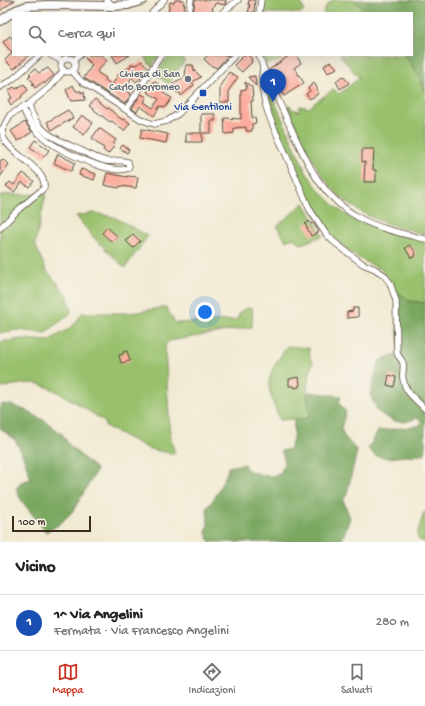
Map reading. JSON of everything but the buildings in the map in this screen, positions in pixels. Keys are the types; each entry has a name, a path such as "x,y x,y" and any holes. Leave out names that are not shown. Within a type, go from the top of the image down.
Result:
{"street":[{"path":"69,5 77,0"},
{"path":"13,12 27,6 69,5 94,2 128,5 143,0"},
{"path":"153,12 164,0"},
{"path":"189,12 191,0"},
{"path":"223,12 238,0"},
{"path":"259,12 261,0"},
{"path":"0,21 12,13"},
{"path":"0,87 13,79 39,56"},
{"path":"53,56 62,61"},
{"path":"74,60 79,56"},
{"path":"126,110 160,56"},
{"path":"72,71 81,81 142,120 154,124 167,121 188,105 234,56"},
{"path":"259,56 308,165 324,189 344,208 362,219 425,239"},
{"path":"62,61 68,58 74,60"},
{"path":"72,71 75,67 74,60"},
{"path":"62,61 61,66 64,70 67,72 72,71"},
{"path":"263,67 261,78 262,88 269,117 310,210 318,223 334,242 363,264 376,269 384,275 390,283 396,301 397,353 403,363 404,384 410,394 425,409"},
{"path":"0,228 19,209 44,188 41,174 20,157 4,139 1,130 10,115 29,104 50,88 64,70"},
{"path":"23,107 26,115 38,132 56,146 79,158 105,167 122,170 128,168 128,162 124,160 114,162 105,161 60,142 50,136 36,121 31,113 29,104"}],"green space":[{"path":"262,0 299,0 304,10 303,12 265,12 265,9 262,6"},
{"path":"333,0 353,0 365,12 324,12 327,5"},
{"path":"353,0 425,0 425,95 419,75 405,56 413,56 413,12 365,12"},
{"path":"145,56 158,56 152,66"},
{"path":"168,56 179,56 185,60 169,84 156,75"},
{"path":"264,56 284,56 280,61 266,64"},
{"path":"341,56 405,56 419,75 425,95 425,234 395,226 359,211 331,187 320,173 311,157 287,105 291,106 291,109 299,111 300,106 310,108 313,104 334,89 339,94 359,78"},
{"path":"264,81 266,82 306,172 319,190 336,207 352,219 425,242 425,303 410,301 395,290 381,269 360,259 342,246 322,225 314,213 303,184 267,104"},
{"path":"46,194 35,244 46,270 68,296 71,313 45,333 16,330 0,333 0,195"},
{"path":"304,203 323,236 301,244 293,238 286,241 277,226"},
{"path":"94,213 114,217 148,236 125,268 95,239 76,216"},
{"path":"395,290 410,301 425,303 425,454 388,458 375,456 368,449 378,431 418,426 422,422 416,418 406,422 393,421 378,412 370,395 379,361 387,357 399,355"},
{"path":"166,307 175,323 236,320 242,310 252,307 252,327 169,341 165,345 170,436 175,454 149,449 105,426 105,422 59,392 39,384 19,384 0,388 0,342 22,339 48,341 75,324 82,313 131,313"},
{"path":"287,346 309,348 310,358 313,361 307,386 310,413 308,418 280,420 271,397 269,379 272,370"},
{"path":"310,392 341,396 339,403 346,412 341,428 344,436 357,451 347,493 343,500 350,518 341,542 210,542 206,533 208,524 207,508 215,497 227,473 228,467 244,464 247,470 260,474 272,476 280,474 284,462 284,457 281,451 289,449 291,446 294,420 309,418 310,413 307,394"},
{"path":"0,404 12,405 45,421 62,434 69,445 97,470 73,511 60,524 46,532 21,500 16,489 21,482 31,479 15,441 0,428"},
{"path":"424,512 425,542 419,540 417,535"}],"place":[{"name":"Chiesa di San Carlo Borromeo","path":"188,79"},
{"name":"Via Gentiloni","path":"203,93"},
{"name":"1^ Via Angelini","path":"273,102"}]}
